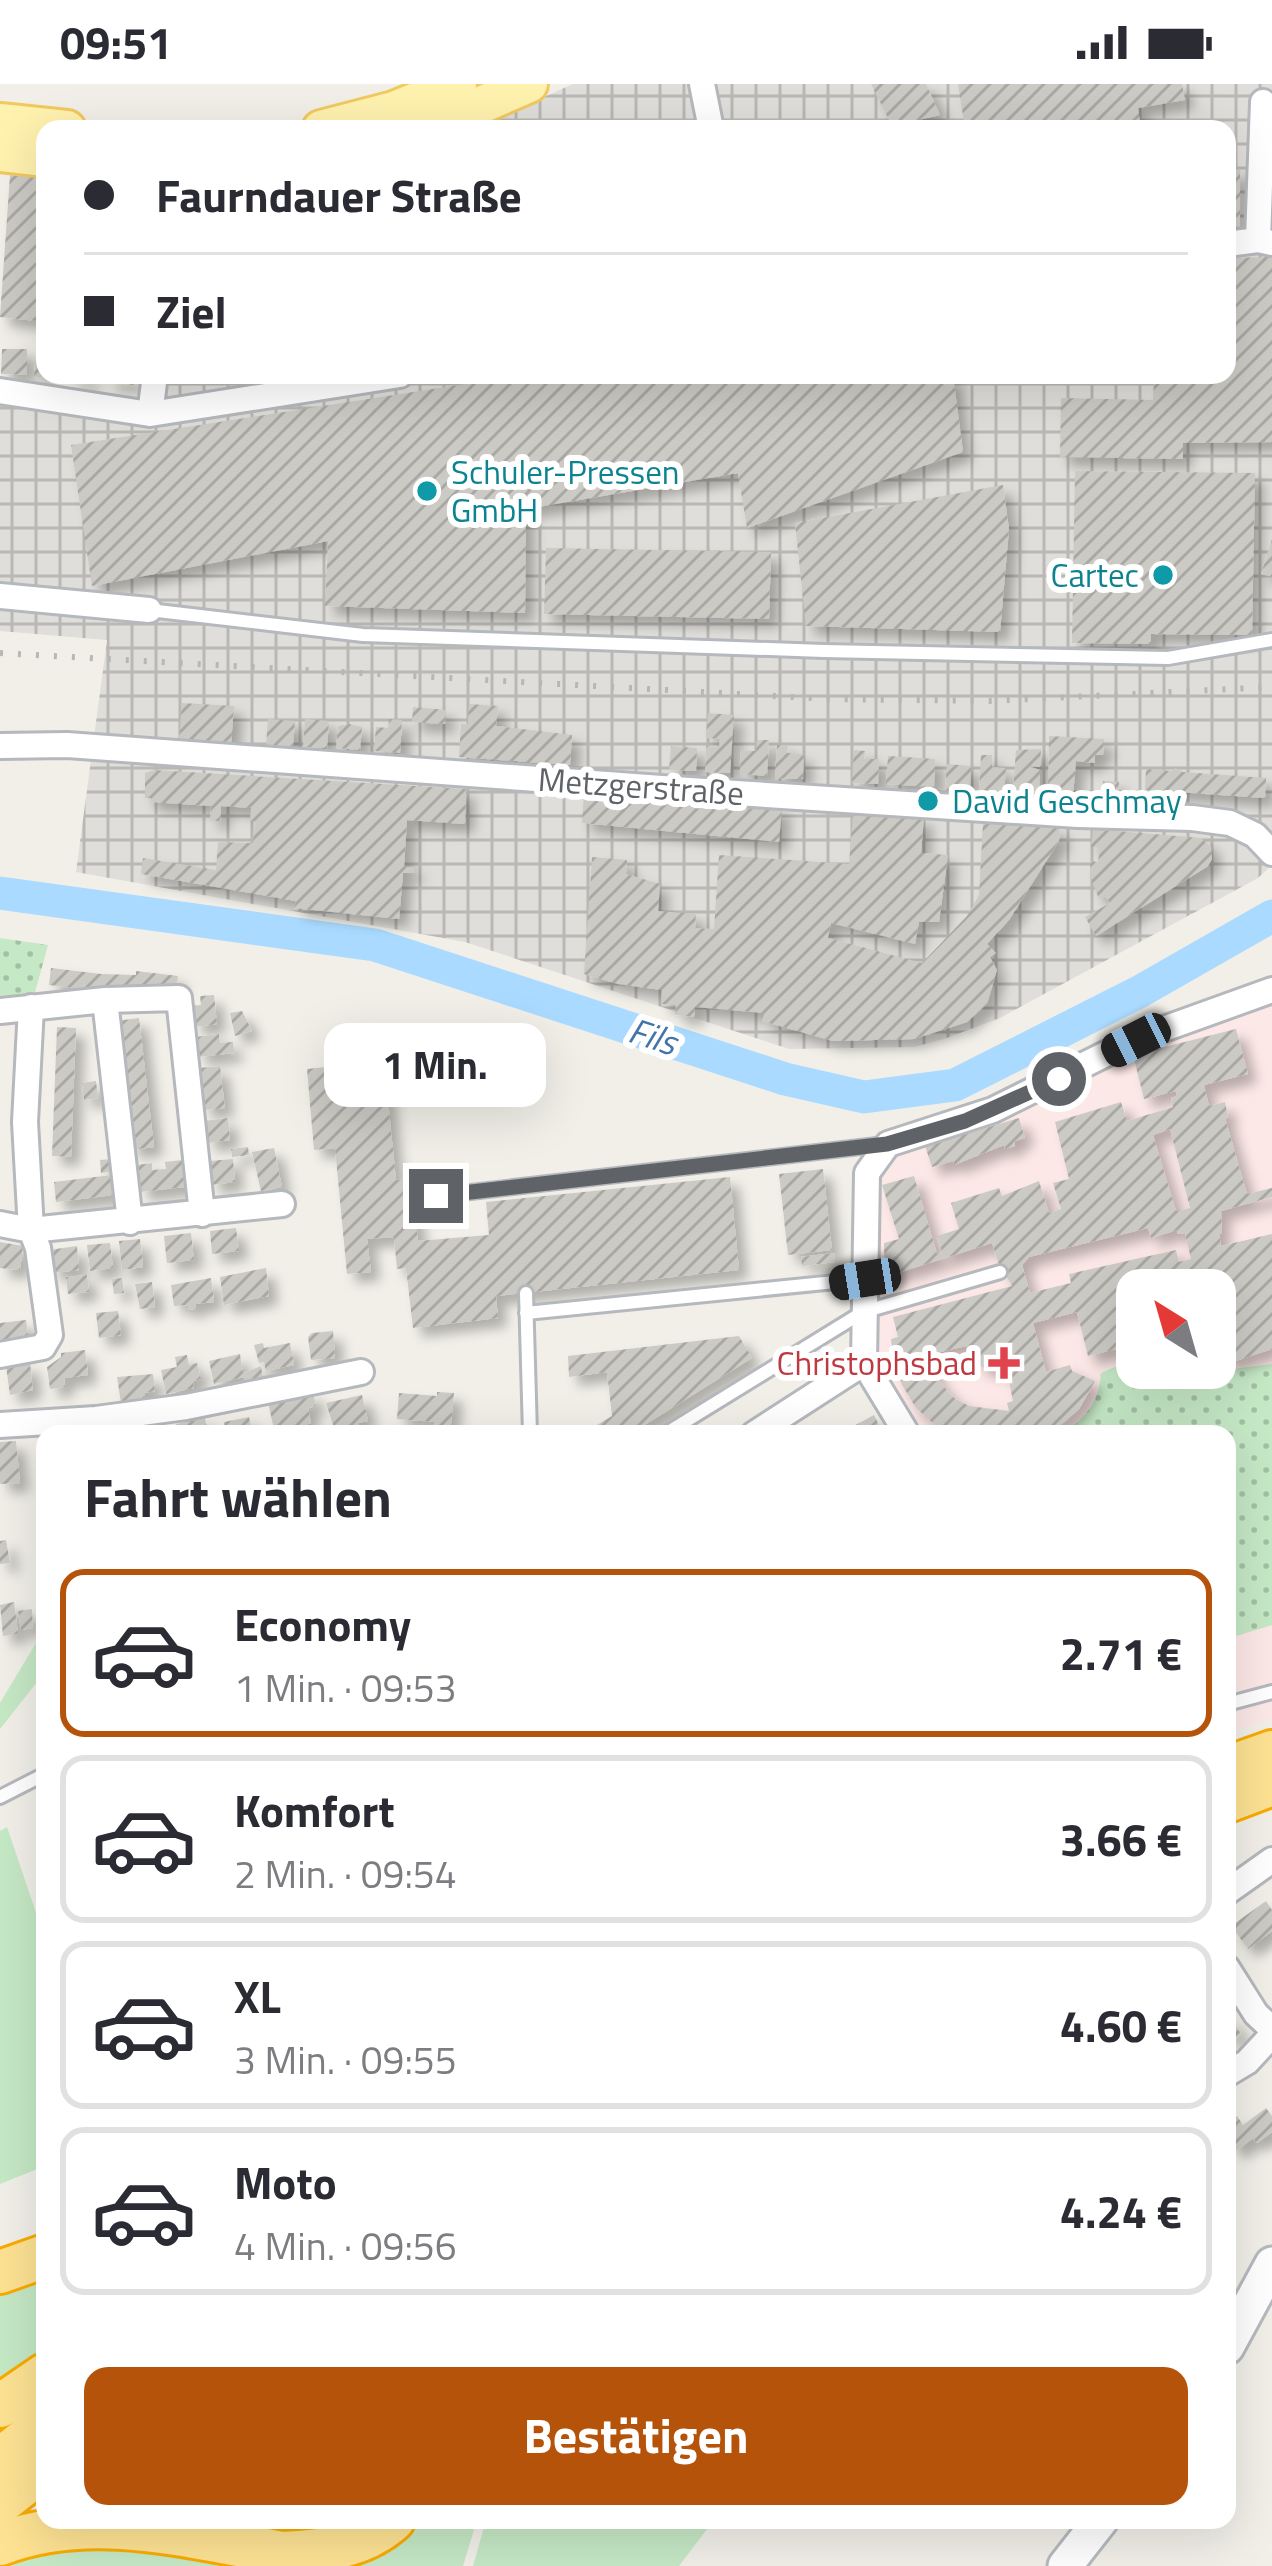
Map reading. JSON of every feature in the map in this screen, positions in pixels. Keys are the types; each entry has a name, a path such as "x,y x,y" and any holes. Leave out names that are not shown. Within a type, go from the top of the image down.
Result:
{"highway":[{"path":"1236,1765 1272,1752"},
{"path":"1236,1798 1272,1784"},
{"path":"0,2272 36,2259"},
{"path":"0,2406 36,2381"},
{"path":"0,2459 36,2431"},
{"path":"0,2503 36,2475"},
{"path":"0,2544 50,2529"},
{"path":"138,2529 282,2553 360,2541 379,2529"},
{"path":"263,2529 303,2552"}],"main road":[{"path":"356,120 458,84"},
{"path":"447,120 529,84"},
{"path":"0,122 36,126"},
{"path":"0,154 36,157"},
{"path":"1236,2330 1272,2264"},
{"path":"1065,2566 1094,2529"}],"street":[{"path":"702,84 709,120"},
{"path":"1263,102 1265,242"},
{"path":"150,414 153,384"},
{"path":"0,391 150,414 342,384"},
{"path":"0,596 149,610"},
{"name":"Metzgerstraße","path":"0,746 67,745 710,791 1192,818 1230,823 1255,836 1272,853"},
{"path":"902,1425 864,1363 867,1173 899,1139 993,1110 1136,1040 1272,990"},
{"path":"0,1011 179,998 202,1214"},
{"path":"105,1000 130,1222"},
{"path":"0,1355 44,1347 50,1335 38,1248 31,1230 26,1123 31,1007"},
{"path":"0,1224 31,1230 282,1204"},
{"path":"768,1425 864,1363"},
{"path":"0,1425 186,1407 361,1372"},
{"path":"1236,1886 1272,1860"},
{"path":"1236,1982 1272,2032 1236,2069"}],"lane":[{"path":"149,610 363,635 824,651 1168,658 1272,640"},
{"path":"436,1196 708,1168 899,1139"},
{"path":"708,1168 710,1185"},
{"path":"680,1425 863,1312 1000,1272"},
{"path":"526,1313 865,1279"},
{"path":"526,1293 530,1425"},
{"path":"1236,1702 1272,1692"},
{"path":"0,1797 36,1779"}],"shaded area":[{"path":"573,84 1272,84 1272,865 1258,878 1000,1018 914,1047 789,1049 465,942 76,872 107,640 0,631 0,405 150,418 156,384 1236,384 1236,120 492,120"},
{"name":"Christophsbad","path":"1272,993 1272,1719 1236,1730 1236,1425 906,1425 863,1329 859,1139 897,1133"}],"green space":[{"path":"0,938 48,945 31,1007 0,1011"},
{"path":"1272,1364 1272,1625 1236,1636 1236,1425 1074,1425 1090,1409 1101,1373 1116,1366 1116,1389 1236,1389 1236,1368"},
{"path":"36,1643 36,1683 0,1729 0,1703"},
{"path":"7,1827 36,1912 36,2170 0,2184 0,1831"},
{"path":"36,2274 36,2368 0,2391 0,2287"},
{"path":"288,2529 325,2529 300,2534"},
{"path":"386,2529 474,2529 463,2566 0,2566 0,2552 33,2539 298,2561"},
{"path":"483,2529 707,2529 679,2566 473,2566"}],"building":[{"path":"871,84 926,84 940,115 889,120"},
{"path":"958,84 1182,84 1185,100 1138,108 1140,120 964,120"},
{"path":"1240,169 1240,226 1236,226 1236,170"},
{"path":"10,175 36,177 36,321 0,317"},
{"path":"1272,257 1272,442 1183,443 1183,459 1060,457 1061,398 1153,400 1154,384 1236,384 1236,258"},
{"path":"2,349 27,349 27,375 1,374"},
{"name":"Schuler-Pressen GmbH","path":"466,384 954,384 963,452 747,528 738,473 526,509 525,613 325,606 328,541 92,586 71,445"},
{"name":"Cartec","path":"1075,471 1255,473 1252,635 1151,634 1151,644 1072,643"},
{"path":"1003,485 1009,529 1000,632 806,626 795,523"},
{"path":"1272,539 1272,577 1261,574"},
{"path":"546,548 771,552 769,619 544,614"},
{"path":"182,703 234,706 231,744 179,740"},
{"path":"469,704 498,706 496,726 572,735 570,765 459,757 461,724 468,724"},
{"path":"413,707 446,710 445,724 412,722"},
{"path":"708,713 734,715 730,773 705,772 706,746 719,747 720,739 706,738"},
{"path":"268,719 295,721 293,747 266,746"},
{"path":"305,719 329,721 327,748 303,747"},
{"path":"389,719 402,720 400,753 374,751 376,727 388,728"},
{"path":"338,726 362,727 360,750 336,748"},
{"path":"1049,736 1104,739 1103,755 1095,755 1095,763 1076,761 1073,796 1048,795"},
{"path":"757,740 769,740 767,776 740,774 741,750 756,751"},
{"path":"777,745 788,745 787,753 804,754 803,779 775,778"},
{"path":"671,746 697,748 696,771 669,770"},
{"path":"1041,749 1040,767 1028,766 1040,770 1039,793 1013,792 1016,750"},
{"path":"854,750 865,751 864,759 879,759 878,784 852,783"},
{"path":"981,755 992,755 992,767 1006,768 1004,791 979,790"},
{"path":"888,756 935,759 934,787 886,784"},
{"path":"947,764 971,766 970,789 945,788"},
{"path":"1146,769 1266,778 1265,798 1145,790"},
{"path":"145,773 466,789 465,824 407,820 404,867 415,867 415,873 403,873 399,919 294,908 296,901 141,874 143,858 216,870 218,842 253,843 251,808 221,806 220,821 210,821 211,806 145,798"},
{"path":"1103,781 1119,782 1118,798 1102,797"},
{"path":"584,792 782,807 779,842 582,823"},
{"path":"853,814 924,817 921,853 948,855 939,922 919,922 915,944 831,923 828,938 922,963 967,916 979,895 983,823 1060,828 1059,841 1009,920 987,944 996,953 990,957 997,970 987,1004 967,1022 914,1039 833,1041 762,1021 765,1013 695,1007 694,1017 675,1015 676,1005 661,1004 662,990 584,974 592,857 627,860 626,874 660,884 658,911 696,914 695,928 714,929 719,855 849,864"},
{"path":"1093,829 1201,838 1211,847 1212,859 1208,866 1096,936 1085,917 1110,903 1105,896 1099,899 1091,878 1090,861 1098,862 1100,848 1091,847"},
{"path":"51,968 178,976 176,992 49,985"},
{"path":"214,995 217,1024 194,1027 192,1006 201,1005 200,996"},
{"path":"242,1011 252,1031 235,1036 230,1013"},
{"path":"139,1018 154,1147 130,1150 116,1021"},
{"path":"57,1027 76,1028 71,1157 52,1156"},
{"path":"1236,1029 1248,1074 1204,1085 1209,1106 1225,1102 1225,1118 1247,1194 1272,1188 1272,1197 1221,1211 1219,1234 1221,1246 1272,1234 1272,1349 1236,1361 1236,1269 1116,1269 1116,1349 1088,1356 1077,1312 1033,1323 1046,1372 1070,1365 1072,1371 1095,1381 1079,1409 1063,1423 935,1425 916,1408 902,1385 894,1362 891,1339 898,1337 893,1317 1012,1286 992,1243 885,1277 884,1243 899,1239 882,1185 914,1176 937,1254 942,1252 937,1236 959,1229 951,1203 999,1188 1002,1196 1039,1181 1049,1213 1061,1209 1053,1183 1069,1179 1055,1122 1121,1102 1127,1121 1173,1107 1171,1098 1177,1096 1176,1091 1144,1099 1133,1055","holes":["1170,1129 1190,1208 1176,1211 1153,1135","1148,1228 1151,1238 1177,1230 1185,1233 1191,1259 1179,1262 1176,1250 1069,1274 1071,1283 1030,1293 1022,1265 1029,1257","966,1346 982,1367 1007,1371 1013,1401 1007,1403 1009,1411 969,1406 954,1398 938,1380 927,1355"]},
{"path":"219,1034 220,1043 233,1042 234,1053 198,1057 195,1037"},
{"path":"384,1061 396,1180 412,1178 418,1241 489,1235 486,1202 730,1177 739,1270 496,1296 498,1318 413,1328 406,1268 397,1269 394,1237 367,1239 371,1272 347,1274 335,1148 314,1150 307,1069"},
{"path":"220,1066 225,1108 203,1110 198,1068"},
{"path":"96,1081 98,1098 84,1100 82,1083"},
{"path":"228,1118 230,1140 207,1143 204,1121"},
{"path":"1019,1118 1025,1138 1014,1141 1015,1146 1005,1149 1004,1145 954,1165 953,1161 932,1167 925,1146"},
{"path":"248,1147 249,1155 232,1157 231,1149"},
{"path":"274,1148 282,1187 261,1191 252,1152"},
{"path":"114,1159 115,1171 101,1173 100,1160"},
{"path":"233,1159 235,1182 211,1185 209,1161"},
{"path":"182,1160 185,1187 140,1192 137,1165 152,1163 152,1170 166,1169 165,1162"},
{"path":"823,1169 832,1250 788,1255 779,1174"},
{"path":"112,1175 114,1195 56,1202 54,1182"},
{"path":"236,1228 239,1251 212,1254 210,1231"},
{"path":"191,1233 194,1260 167,1263 164,1236"},
{"path":"140,1239 143,1267 122,1270 119,1241"},
{"path":"0,1242 23,1246 20,1270 0,1268"},
{"path":"110,1243 113,1268 90,1271 87,1245"},
{"path":"77,1246 79,1270 52,1273 49,1250"},
{"path":"834,1253 835,1262 802,1266 801,1257"},
{"path":"266,1268 269,1296 224,1305 220,1277"},
{"path":"87,1275 89,1292 68,1294 66,1277"},
{"path":"122,1278 124,1293 114,1294 112,1279"},
{"path":"211,1278 214,1302 189,1310 188,1305 174,1306 171,1285"},
{"path":"152,1282 155,1307 140,1309 135,1284"},
{"path":"118,1311 121,1335 99,1338 96,1313"},
{"path":"26,1320 29,1344 0,1348 0,1323"},
{"path":"333,1331 335,1358 311,1360 308,1337"},
{"path":"739,1336 752,1358 644,1425 597,1425 612,1416 607,1372 569,1377 568,1356"},
{"path":"263,1343 264,1348 290,1343 294,1365 266,1371 254,1345"},
{"path":"85,1350 88,1375 64,1378 65,1387 50,1389 47,1367 61,1353"},
{"path":"240,1354 243,1373 261,1366 263,1378 214,1384 209,1361"},
{"path":"187,1355 189,1365 197,1363 201,1379 193,1381 194,1388 166,1394 161,1370 177,1367 175,1357"},
{"path":"30,1363 33,1390 10,1395 6,1366"},
{"path":"153,1374 155,1391 144,1393 145,1399 121,1403 117,1377"},
{"path":"313,1392 316,1406 308,1408 311,1423 273,1425 268,1402"},
{"path":"437,1392 454,1393 451,1425 397,1419 399,1393 437,1396"},
{"path":"362,1395 368,1421 333,1425 326,1403"},
{"path":"874,1415 879,1425 855,1425"},
{"path":"249,1417 251,1425 224,1425"},
{"path":"205,1418 206,1425 176,1425"},
{"path":"16,1441 20,1483 0,1484 0,1442"},
{"path":"6,1540 10,1563 0,1564 0,1541"},
{"path":"14,1602 18,1634 3,1636 0,1605"},
{"path":"32,1609 33,1628 21,1630 18,1611"},
{"path":"1266,1901 1272,1910 1272,1931 1248,1949 1236,1933 1236,1922"},
{"path":"1266,2108 1272,2116 1272,2132 1236,2151 1237,2116 1243,2125"}],"waterway":[{"name":"Fils","path":"0,893 375,945 785,1079 864,1097 955,1085 1139,992 1272,916"}],"railway":[{"path":"0,653 828,699 989,701 1272,687"}],"place":[{"name":"Schuler-Pressen GmbH","path":"427,491"},
{"name":"Cartec","path":"1163,575"},
{"name":"David Geschmay","path":"928,801"},
{"name":"Christophsbad","path":"1004,1363"}],"route":[{"path":"436,1196 887,1144 965,1121 1059,1079"}]}
